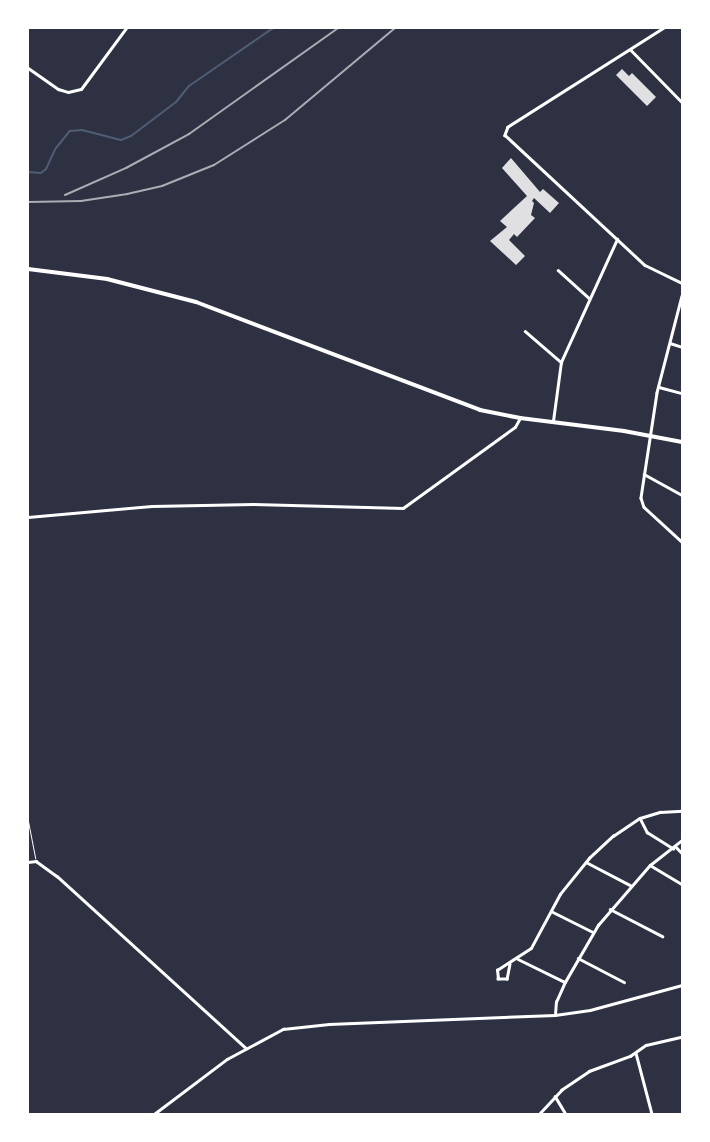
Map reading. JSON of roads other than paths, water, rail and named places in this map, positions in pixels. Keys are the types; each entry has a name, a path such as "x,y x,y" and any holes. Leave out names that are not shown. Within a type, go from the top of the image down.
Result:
{"main road":[{"path":"28,270 107,279 196,302 448,400 520,418 650,435 682,442"}],"street":[{"path":"28,68 58,89 68,92 86,84 126,28"},
{"path":"664,28 508,127 505,134 654,271 682,282"},
{"path":"631,50 682,102"},
{"path":"553,422 561,362 617,239"},
{"path":"558,270 589,298"},
{"path":"682,296 659,387 641,502 682,542"},
{"path":"525,331 561,362"},
{"path":"670,343 682,347"},
{"path":"659,387 682,393"},
{"path":"28,517 170,506 253,504 403,508 515,428 520,418"},
{"path":"644,474 682,495"},
{"path":"510,964 507,979 498,979 497,970 510,964 531,948 551,911 586,862 612,836 640,818 660,812 682,812"},
{"path":"640,818 647,832 682,853"},
{"path":"555,1015 556,1002 565,982 593,932 630,885 650,865 682,840"},
{"path":"28,862 36,861 57,876 246,1048"},
{"path":"586,862 630,885"},
{"path":"650,865 682,884"},
{"path":"610,909 662,936"},
{"path":"551,911 593,932"},
{"path":"518,958 565,982"},
{"path":"578,958 624,982"},
{"path":"154,1114 246,1048 283,1030 329,1024 555,1015 590,1010 682,985"},
{"path":"539,1114 554,1096 589,1071 636,1053 646,1045 682,1037"},
{"path":"636,1053 652,1114"},
{"path":"554,1096 566,1114"}],"waterway":[{"path":"28,172 41,173 46,169 56,148 70,131 82,130 121,140 131,136 176,102 189,86 273,28"}],"railway":[{"path":"65,195 126,168 189,134 338,28"},
{"path":"28,202 81,201 127,194 162,186 214,165 285,120 395,28"}]}
